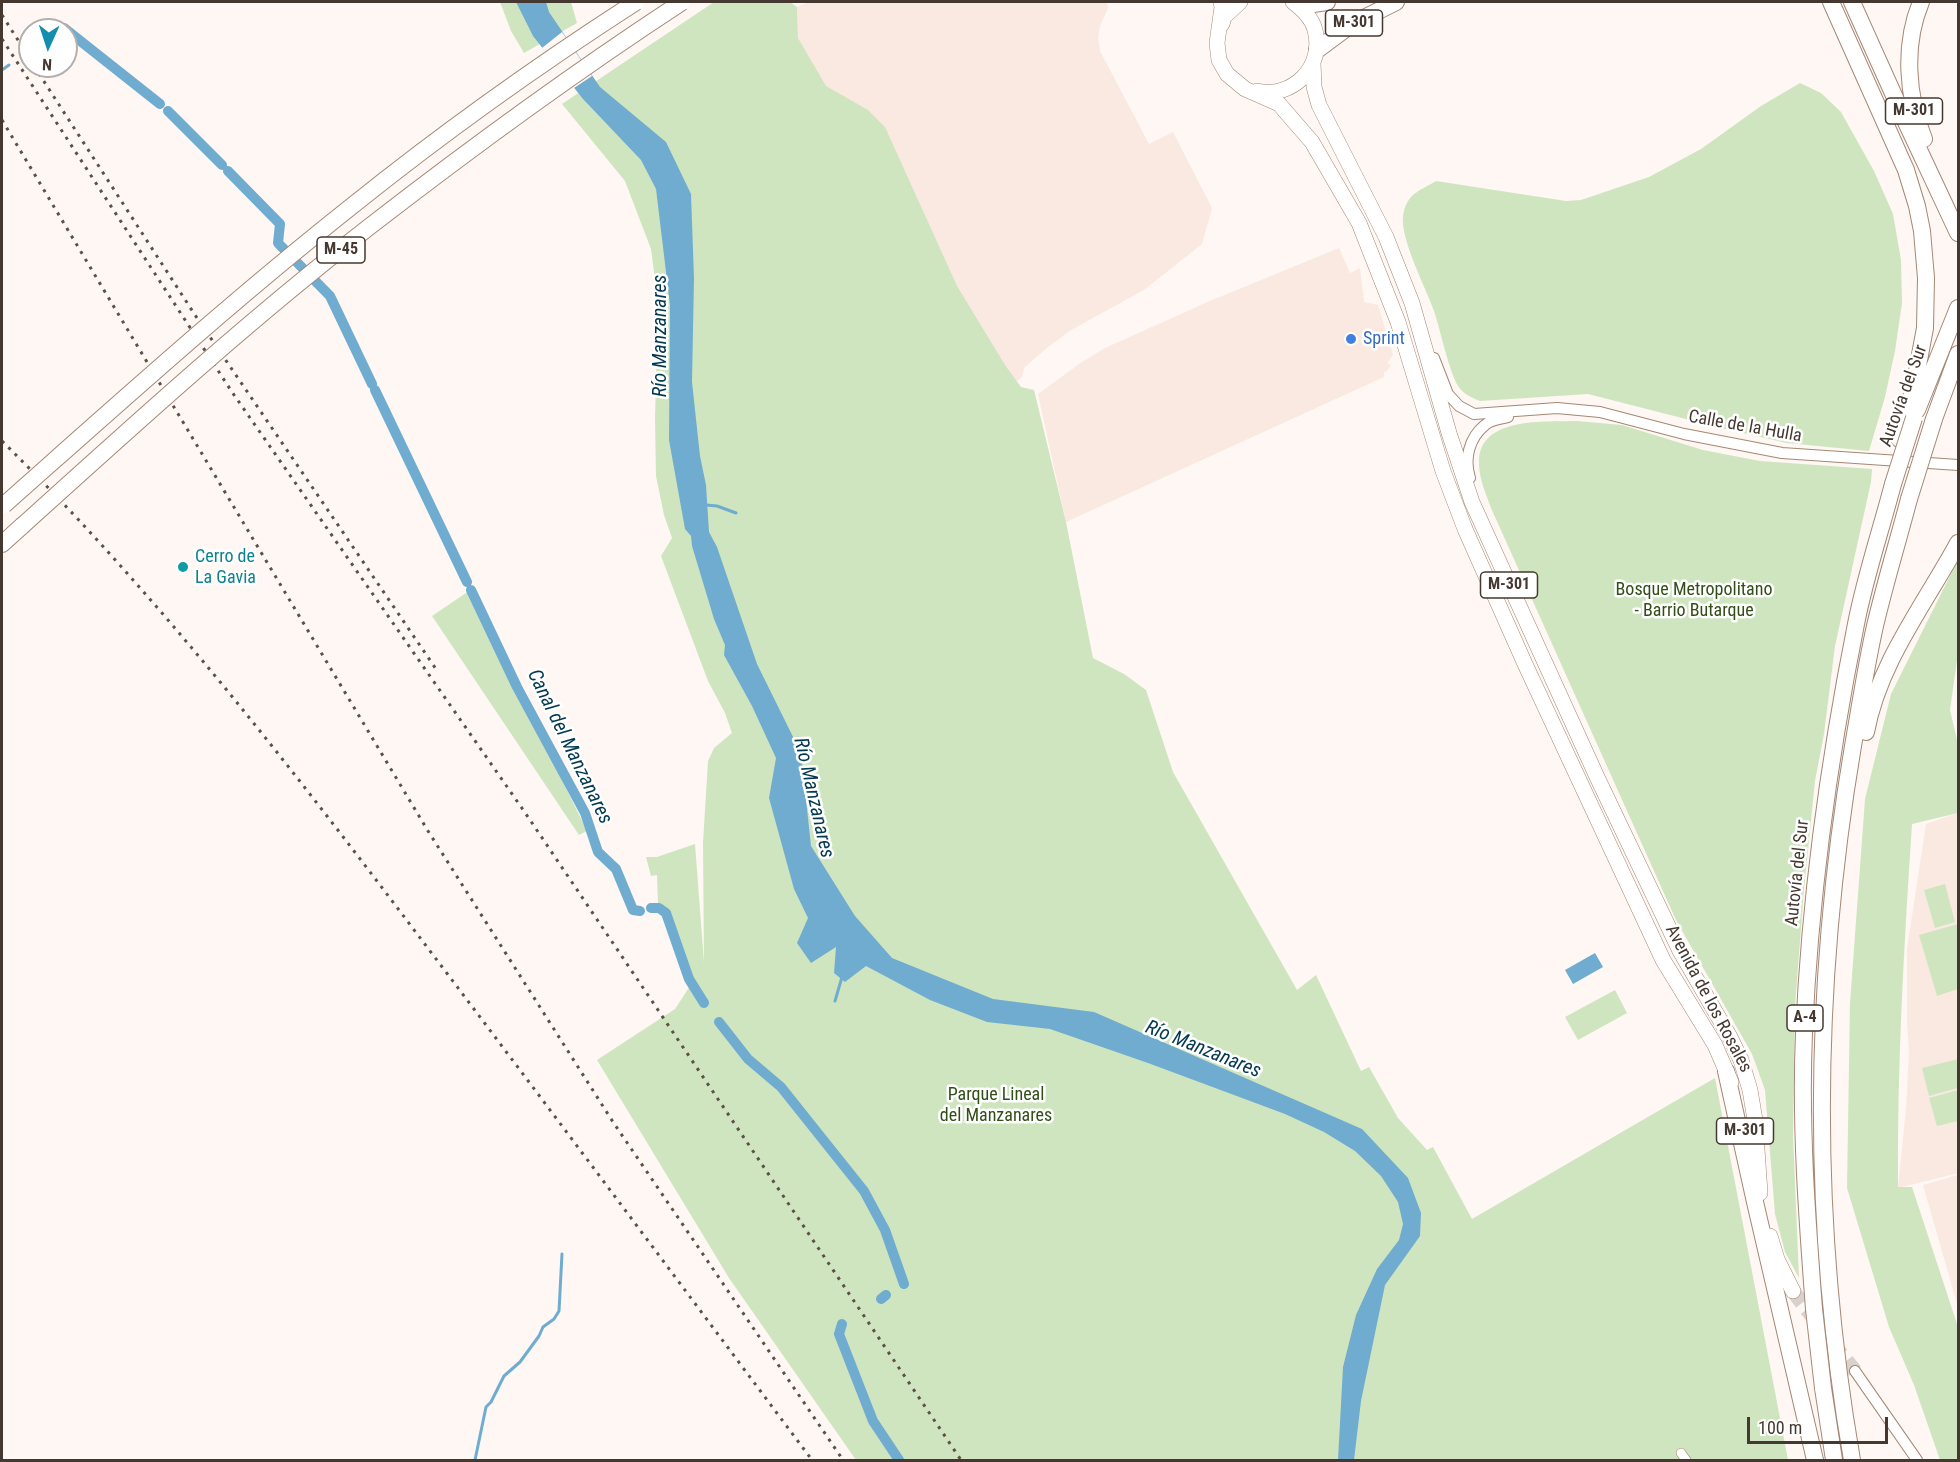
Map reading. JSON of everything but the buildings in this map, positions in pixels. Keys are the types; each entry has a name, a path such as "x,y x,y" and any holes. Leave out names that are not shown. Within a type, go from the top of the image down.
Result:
{"highway":[{"name":"M-45","path":"3,506 237,301 352,206 492,100 636,2"},
{"name":"M-45","path":"2,544 135,424 368,228 565,81 682,2"},
{"name":"M-301","path":"1221,2 1217,40 1219,60 1227,75 1245,89 1269,94 1290,88 1304,78 1315,57 1352,24 1396,2"},
{"path":"1217,40 1224,17 1240,2"},
{"name":"M-301","path":"1293,2 1307,14 1315,30 1314,87 1319,105 1386,237 1412,303 1449,434 1472,502 1509,585"},
{"name":"M-301","path":"1299,2 1313,4 1327,2"},
{"path":"1831,2 1906,170 1922,231 1926,278 1925,328 1910,415"},
{"path":"1852,2 1955,224"},
{"name":"M-301","path":"1921,2 1912,35 1910,86 1914,111 1945,189 1955,224"},
{"name":"Avenida de los Rosales","path":"1245,89 1279,104 1312,142 1359,223 1398,322 1443,471 1465,529 1525,664 1663,960 1715,1045 1739,1101 1770,1238 1777,1259 1793,1291"},
{"name":"Autovía del Sur","path":"1834,1461 1814,1309 1804,1178 1804,1035 1815,884 1828,783 1856,622 1910,415 1959,308"},
{"name":"Autovía del Sur","path":"1852,1461 1831,1312 1821,1138 1828,951 1835,870 1841,818 1875,627 1909,499 1934,419 1959,354"},
{"path":"1835,870 1848,828 1868,719 1880,687 1901,640 1959,543"},
{"name":"Avenida de los Rosales","path":"1509,585 1680,951 1737,1052 1750,1090 1755,1120 1760,1193"},
{"path":"1726,1071 1815,1461"}],"street":[{"path":"1412,303 1448,394 1459,406 1474,414 1527,411"},
{"name":"Calle de la Hulla","path":"1527,411 1557,408 1600,412 1695,436 1782,453 1959,465"},
{"path":"1509,585 1468,470 1468,450 1473,438 1486,423 1527,411"},
{"path":"1855,1371 1917,1461"}],"shaded area":[{"path":"809,2 1107,2 1108,8 1098,37 1100,51 1149,144 1173,132 1212,208 1202,244 1144,290 1071,330 1048,347 1024,368 1022,377 1015,383 819,88 798,38 797,7"},
{"path":"1339,248 1350,273 1360,268 1364,302 1378,305 1393,355 1387,363 1391,365 1384,372 1384,377 1066,522 1038,394 1105,348 1210,301"},
{"path":"1958,813 1958,1173 1898,1188 1909,1052 1907,949 1926,824"},
{"path":"1958,1175 1958,1307 1923,1185"}],"green space":[{"path":"500,2 571,2 577,23 524,53 511,31"},
{"name":"Parque Lineal del Manzanares","path":"714,2 790,2 797,7 798,38 826,86 868,110 885,127 957,286 1021,387 1034,390 1066,522 1093,658 1124,674 1146,690 1173,772 1297,990 1316,975 1361,1071 1369,1067 1398,1118 1427,1150 1433,1147 1472,1219 1715,1078 1788,1460 856,1460 729,1278 597,1060 675,1009 694,980 669,911 658,903 657,875 651,876 646,857 657,857 695,844 704,963 703,843 708,761 714,748 732,733 725,713 708,681 661,556 672,538 664,515 656,476 658,302 651,249 625,181 562,104"},
{"path":"1800,83 1821,93 1841,112 1874,171 1893,214 1901,260 1902,303 1885,397 1869,451 1787,443 1588,394 1480,401 1460,389 1451,370 1434,311 1405,237 1403,216 1407,202 1414,194 1436,181 1566,201 1581,200 1649,177 1701,149 1761,106"},
{"name":"Bosque Metropolitano - Barrio Butarque","path":"1577,421 1622,425 1703,450 1760,461 1872,469 1835,646 1824,734 1815,781 1804,889 1795,1006 1793,1136 1799,1278 1785,1252 1775,1214 1765,1090 1752,1054 1676,920 1491,508 1481,481 1479,463 1482,448 1490,437 1501,429 1532,422"},
{"path":"1958,560 1958,653 1950,710 1958,744 1958,813 1912,824 1899,1096 1898,1187 1912,1187 1958,1327 1958,1460 1940,1460 1914,1385 1889,1327 1847,1188 1850,1003 1865,799 1891,694"},
{"path":"469,591 587,831 579,835 432,616"},
{"path":"1945,884 1955,922 1935,928 1924,890"},
{"path":"1958,924 1958,989 1937,996 1919,935"},
{"path":"1615,990 1627,1013 1578,1040 1565,1017"},
{"path":"1958,1059 1958,1088 1929,1096 1922,1068"},
{"path":"1958,1090 1958,1121 1937,1126 1929,1098"}],"water":[{"path":"516,2 546,2 549,12 600,87 666,142 691,194 694,278 692,382 700,456 706,485 709,532 717,547 757,664 801,753 811,846 855,916 892,958 993,999 1094,1012 1362,1129 1408,1178 1421,1213 1420,1236 1385,1285 1361,1401 1354,1460 1338,1460 1343,1367 1356,1315 1377,1269 1399,1240 1403,1224 1398,1202 1381,1176 1355,1151 1324,1132 1285,1114 1050,1029 987,1022 930,1000 866,966 845,982 834,973 836,947 811,963 797,943 808,918 794,889 769,798 776,758 752,706 724,655 725,645 714,619 691,536 685,529 669,440 670,305 656,189 641,160 583,99 533,36"},
{"path":"1595,953 1603,967 1573,984 1565,970"}],"pier":[{"path":"562,32 592,76 574,88 542,48"}],"waterway":[{"name":"Canal del Manzanares","path":"78,39 160,104"},
{"path":"2,70 9,65"},
{"name":"Canal del Manzanares","path":"168,111 222,165"},
{"name":"Canal del Manzanares","path":"228,171 280,224 278,243 330,296 372,384"},
{"name":"Canal del Manzanares","path":"375,390 467,582"},
{"path":"706,505 717,506 736,513"},
{"name":"Canal del Manzanares","path":"471,590 517,687 585,813 598,852 616,869 633,910 640,911"},
{"name":"Canal del Manzanares","path":"651,908 659,908 666,913 689,979 704,1003"},
{"path":"835,1001 842,977"},
{"name":"Canal del Manzanares","path":"719,1022 748,1059 781,1087 864,1191 885,1230 904,1284"},
{"path":"475,1460 486,1407 491,1402 504,1376 520,1362 543,1327 554,1319 559,1311 562,1254"},
{"name":"Canal del Manzanares","path":"881,1299 886,1295"},
{"name":"Canal del Manzanares","path":"842,1324 839,1334 873,1421 899,1460"}],"tunnel":[{"path":"1793,1291 1818,1324"},
{"path":"1832,1343 1855,1371"}],"railway":[{"path":"2,15 18,40"},
{"path":"2,39 232,392 526,814 961,1460"},
{"path":"42,78 195,315 436,669"},
{"path":"2,120 428,831 613,1122 843,1460"},
{"path":"2,441 116,561 224,686 275,750 377,881 812,1460"}],"place":[{"name":"Sprint","path":"1351,339"},
{"name":"Cerro de La Gavia","path":"183,567"}],"water label":[{"name":"Río Manzanares","path":"661,336"},
{"name":"Río Manzanares","path":"813,798"},
{"name":"Río Manzanares","path":"1203,1050"}]}
